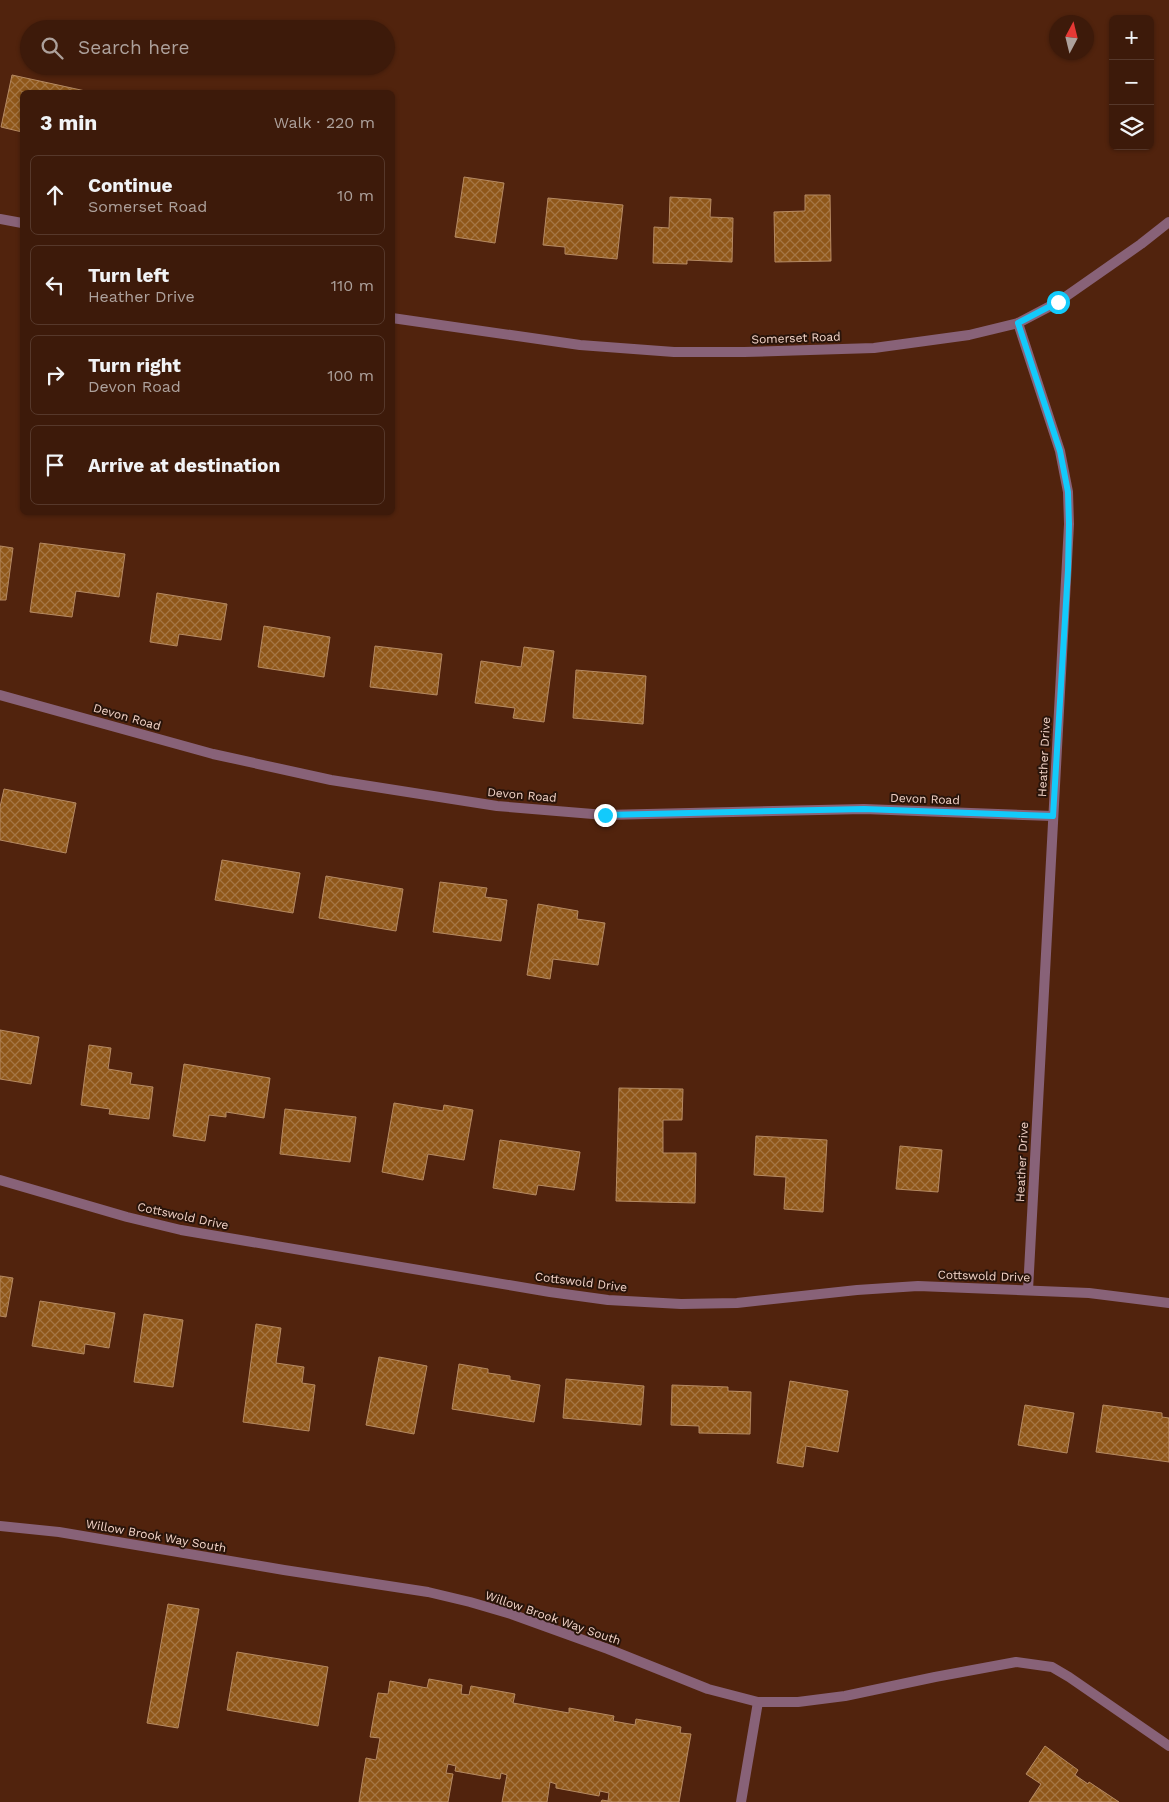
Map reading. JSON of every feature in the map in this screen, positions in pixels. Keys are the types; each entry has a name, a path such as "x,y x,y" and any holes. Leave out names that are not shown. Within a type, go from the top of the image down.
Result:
{"street":[{"path":"0,219 20,223"},
{"name":"Somerset Road","path":"395,318 580,345 674,352 874,348 969,335 1018,323 1058,302 1169,222"},
{"name":"Heather Drive","path":"1018,323 1060,451 1068,492 1069,524 1028,1290"},
{"name":"Devon Road","path":"0,695 231,758 331,780 497,806 605,815 864,809 1053,816"},
{"name":"Cottswold Drive","path":"0,1180 127,1217 181,1230 608,1300 681,1304 737,1303 858,1290 918,1286 1089,1293 1169,1303"},
{"name":"Willow Brook Way South","path":"0,1526 59,1532 274,1569 428,1592 511,1614 608,1649 708,1690 758,1702 798,1702 845,1696 935,1676 1016,1662 1033,1663 1052,1667 1069,1677 1169,1746"},
{"path":"741,1802 758,1702"}],"building":[{"path":"12,75 81,90 20,90 20,132 1,127"},
{"path":"464,177 504,183 495,243 455,237"},
{"path":"805,195 830,195 831,261 775,262 774,212 805,211"},
{"path":"670,197 711,199 710,217 733,218 732,262 687,260 687,264 653,263 654,227 669,228"},
{"path":"548,198 623,205 617,259 565,254 565,247 543,245"},
{"path":"40,543 125,554 119,597 76,591 72,617 30,612"},
{"path":"0,546 13,548 6,600 0,600"},
{"path":"157,593 227,604 221,640 179,634 177,646 150,642"},
{"path":"264,626 330,637 324,677 258,667"},
{"path":"375,646 442,654 437,695 370,687"},
{"path":"524,647 554,651 544,722 513,718 515,708 475,703 481,661 521,667"},
{"path":"576,670 646,676 643,724 573,718"},
{"path":"4,789 76,803 66,853 0,840 0,807"},
{"path":"222,860 300,873 293,913 215,900"},
{"path":"326,876 403,889 396,931 319,918"},
{"path":"440,882 487,888 485,897 507,900 501,941 433,932"},
{"path":"538,904 578,911 577,919 605,923 598,965 553,959 550,979 527,975"},
{"path":"0,1030 39,1037 31,1084 0,1079"},
{"path":"89,1045 111,1048 108,1069 132,1073 130,1084 153,1087 149,1119 109,1114 110,1109 81,1105"},
{"path":"184,1064 270,1078 264,1118 226,1112 226,1117 209,1115 205,1141 173,1136"},
{"path":"619,1088 683,1089 682,1120 663,1120 663,1153 696,1153 695,1203 616,1201"},
{"path":"394,1103 443,1111 444,1105 473,1110 464,1160 428,1154 423,1180 382,1172"},
{"path":"285,1109 356,1117 350,1162 280,1154"},
{"path":"756,1136 827,1140 823,1212 784,1209 786,1177 754,1175"},
{"path":"500,1140 580,1152 574,1190 538,1185 536,1195 493,1188"},
{"path":"900,1146 942,1150 938,1192 896,1189"},
{"path":"0,1276 13,1278 6,1317 0,1316"},
{"path":"40,1301 115,1313 109,1348 85,1344 84,1354 32,1346"},
{"path":"144,1314 183,1320 173,1387 134,1382"},
{"path":"256,1324 281,1328 276,1363 304,1367 302,1383 315,1385 309,1431 243,1422"},
{"path":"379,1357 427,1366 414,1434 366,1425"},
{"path":"459,1364 488,1369 488,1373 510,1376 510,1380 540,1385 534,1422 452,1409"},
{"path":"566,1379 644,1386 641,1425 563,1418"},
{"path":"790,1381 848,1391 838,1452 806,1446 803,1467 777,1463"},
{"path":"672,1385 728,1387 728,1391 751,1392 750,1434 699,1433 699,1426 671,1425"},
{"path":"1025,1405 1074,1413 1067,1453 1018,1445"},
{"path":"1103,1405 1162,1413 1162,1417 1169,1418 1169,1462 1096,1452"},
{"path":"168,1604 199,1609 178,1728 147,1723"},
{"path":"237,1652 328,1667 318,1726 227,1710"},
{"path":"429,1679 462,1685 461,1694 469,1695 471,1686 515,1694 513,1703 569,1713 569,1708 614,1716 613,1721 635,1725 636,1719 681,1727 680,1733 691,1734 679,1802 601,1802 602,1800 608,1801 609,1793 600,1791 599,1796 556,1788 556,1784 550,1782 547,1802 502,1802 507,1775 501,1773 500,1779 455,1771 456,1766 448,1764 446,1773 453,1774 448,1802 359,1802 366,1758 376,1760 380,1738 370,1737 378,1693 388,1694 390,1681 427,1688"},
{"path":"1045,1746 1078,1770 1075,1775 1119,1802 1029,1802 1041,1784 1026,1774"}],"route":[{"path":"605,815 864,809 1053,816 1068,570 1068,492 1060,451 1018,323 1058,302"}]}
